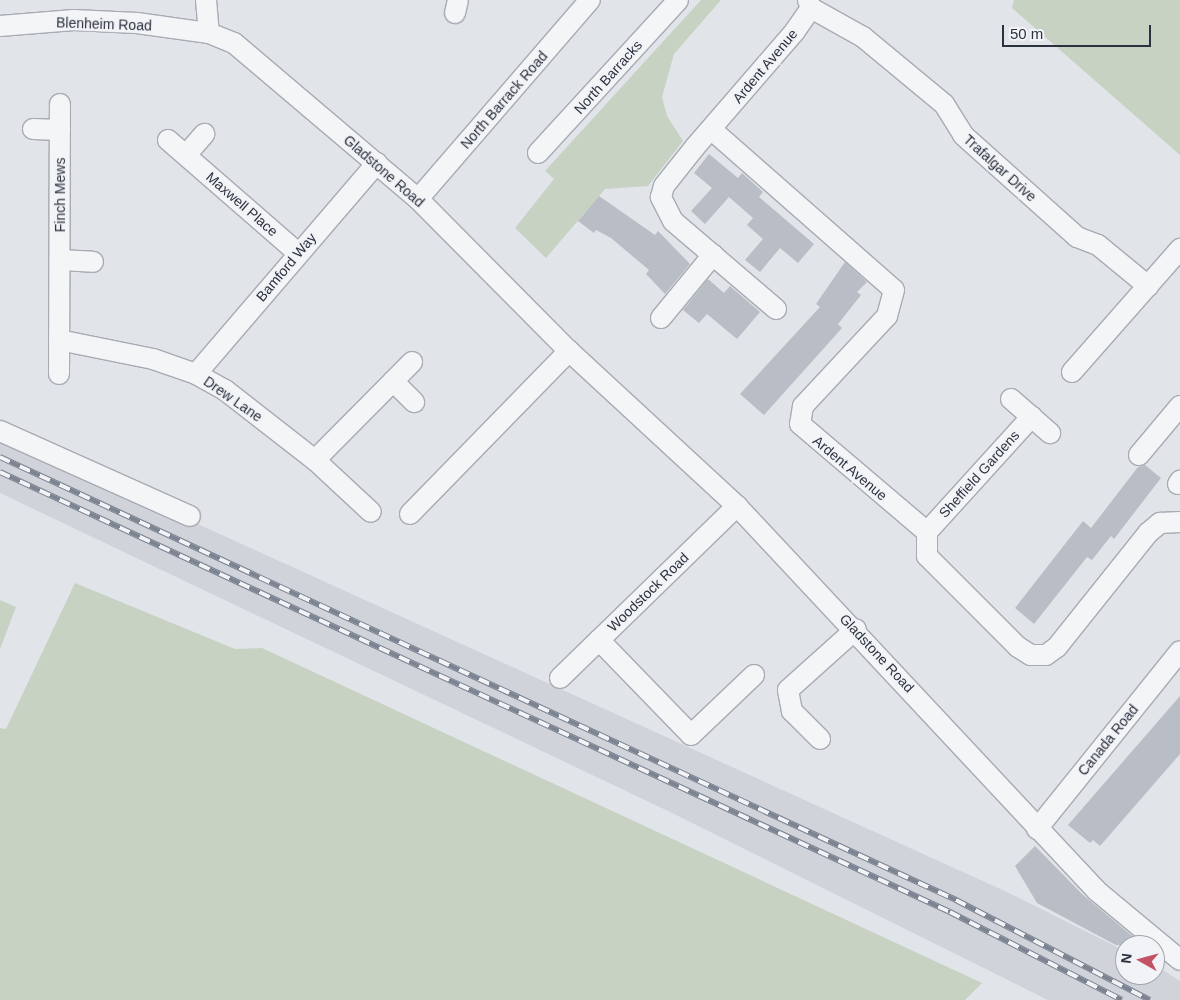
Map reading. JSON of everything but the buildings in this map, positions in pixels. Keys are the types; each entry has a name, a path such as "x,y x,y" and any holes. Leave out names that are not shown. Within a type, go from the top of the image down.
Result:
{"street":[{"path":"206,0 209,33"},
{"name":"North Barrack Road","path":"418,199 590,0"},
{"name":"North Barracks","path":"538,153 678,0"},
{"name":"Ardent Avenue","path":"713,255 673,221 661,203 664,186 712,130 810,4"},
{"name":"Trafalgar Drive","path":"810,4 863,37 944,104 962,135 1077,237 1098,245 1148,286"},
{"name":"Blenheim Road","path":"0,26 74,20 209,33"},
{"name":"Gladstone Road","path":"209,33 234,43 418,199 569,351 736,506 856,629 1037,829 1098,891 1180,960"},
{"name":"Finch Mews","path":"59,374 60,104"},
{"path":"33,129 60,130"},
{"name":"Ardent Avenue","path":"712,130 894,290 887,316 803,406 800,424 927,532"},
{"path":"186,156 204,134"},
{"name":"Maxwell Place","path":"168,140 297,252"},
{"name":"Bamford Way","path":"196,374 297,252 377,163"},
{"path":"1072,372 1180,249"},
{"path":"661,318 713,255 776,309"},
{"path":"60,260 93,262"},
{"name":"Drew Lane","path":"59,340 153,359 196,374 225,390 315,460 371,512"},
{"path":"410,514 569,351"},
{"path":"315,460 412,362"},
{"path":"393,381 414,402"},
{"path":"1011,399 1050,433"},
{"path":"1139,455 1180,406"},
{"name":"Sheffield Gardens","path":"927,532 1032,416"},
{"path":"0,430 190,516"},
{"name":"Woodstock Road","path":"560,678 736,506"},
{"path":"927,532 927,556 1018,647 1030,655 1046,655 1058,647 1148,533 1160,523 1180,522"},
{"path":"820,738 792,711 788,690 856,629"},
{"path":"599,640 691,735 754,675"},
{"name":"Canada Road","path":"1037,829 1180,651"}],"shaded area":[{"path":"0,440 200,525 1009,893 1115,946 1115,985 1165,985 1165,971 1180,981 1180,1000 1048,1000 670,812 0,493"}],"green space":[{"path":"701,0 721,0 674,54 662,97 667,116 683,141 648,186 605,189 546,258 515,228 554,179 545,171"},
{"path":"1014,0 1180,0 1180,155 1012,8"},
{"path":"75,583 235,649 262,648 982,983 965,1000 0,1000 0,728 6,729"},
{"path":"0,600 16,607 0,649"}],"railway":[{"path":"0,457 956,900 1150,1000"},
{"path":"0,472 950,912 1122,1000"}]}
